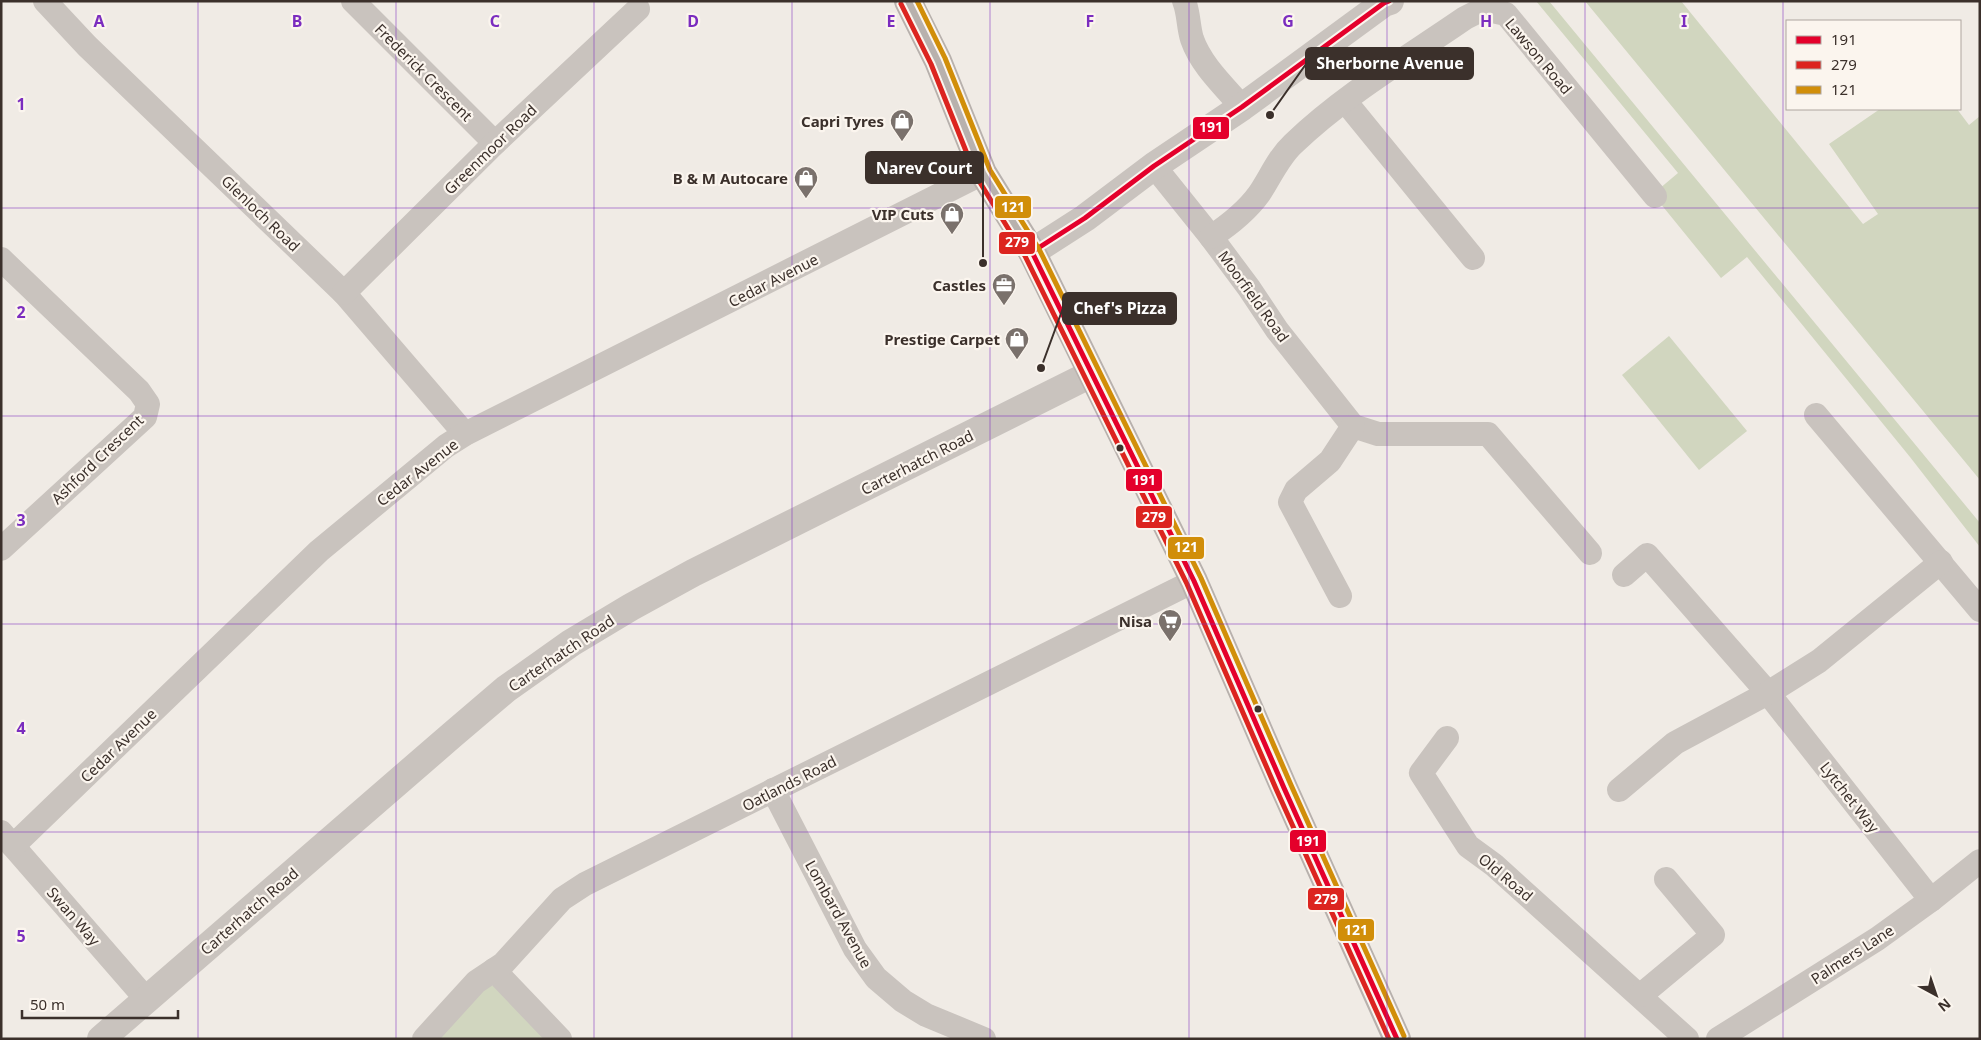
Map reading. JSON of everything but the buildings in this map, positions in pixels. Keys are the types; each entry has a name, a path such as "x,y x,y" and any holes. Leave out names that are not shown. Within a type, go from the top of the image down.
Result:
{"main road":[{"path":"908,1 938,62 983,173 1032,252 1194,581 1284,788 1397,1039"}],"street":[{"name":"Glenloch Road","path":"45,1 87,46 344,293 465,434"},
{"name":"Frederick Crescent","path":"353,1 495,143"},
{"path":"1184,1 1188,10 1188,24 1192,39 1199,54 1242,107"},
{"path":"1032,252 1085,218 1154,166 1242,107 1386,2"},
{"name":"Greenmoor Road","path":"344,293 495,143 638,9"},
{"name":"Lawson Road","path":"1211,237 1232,223 1258,194 1292,145 1345,101 1465,18 1483,9 1506,14 1655,196"},
{"path":"1345,101 1473,258"},
{"name":"Moorfield Road","path":"1154,166 1211,237 1277,330 1353,426"},
{"name":"Cedar Avenue","path":"7,839 319,552 446,446 465,434 983,173"},
{"name":"Ashford Crescent","path":"1,259 139,391 148,404 144,417 1,549"},
{"name":"Carterhatch Road","path":"101,1039 506,689 571,643 693,573 1091,374"},
{"path":"1816,415 1980,610"},
{"path":"1340,596 1290,502 1296,490 1330,461 1353,426 1378,434 1491,425 1590,553"},
{"name":"Lytchet Way","path":"1624,575 1647,556 1768,694 1932,900"},
{"path":"1619,790 1675,743 1768,694 1819,662 1941,562"},
{"name":"Oatlands Road","path":"424,1039 476,982 503,964 562,899 585,884 1194,581"},
{"name":"Old Road","path":"1447,738 1421,773 1468,846 1494,865 1688,1039"},
{"name":"Lombard Avenue","path":"773,790 855,949 876,978 903,1001 926,1016 984,1039"},
{"name":"Swan Way","path":"7,839 147,1000"},
{"name":"Palmers Lane","path":"1718,1039 1876,939 1932,900 1980,861"},
{"path":"1641,996 1713,935 1666,879"},
{"path":"494,970 560,1039"}],"green space":[{"path":"1536,1 1549,1 1980,523 1980,547 1910,457 1747,257 1721,278 1660,203 1659,189 1678,173"},
{"path":"1585,1 1681,1 1863,224 1878,214 1829,144 1879,110 1958,110 1969,125 1980,116 1980,480"},
{"path":"1669,336 1747,431 1699,470 1622,375"},
{"path":"500,985 557,1039 436,1039 487,986"}],"transit line":[{"name":"121","path":"917,1 945,58 990,170 1039,249 1201,578 1291,785 1404,1036"},
{"name":"191","path":"1032,252 1085,218 1154,166 1242,107 1389,1"},
{"name":"279","path":"901,4 931,64 976,176 1025,256 1187,584 1277,791 1389,1039"},
{"name":"191","path":"1032,252 1194,581 1284,788 1397,1039"}],"place":[{"name":"Sherborne Avenue","path":"1270,115"},
{"name":"Capri Tyres","path":"902,142"},
{"name":"B & M Autocare","path":"806,199"},
{"name":"VIP Cuts","path":"952,235"},
{"name":"Narev Court","path":"983,263"},
{"name":"Castles","path":"1004,306"},
{"name":"Prestige Carpet","path":"1017,360"},
{"name":"Chef's Pizza","path":"1041,368"},
{"name":"Nisa","path":"1170,642"}]}
